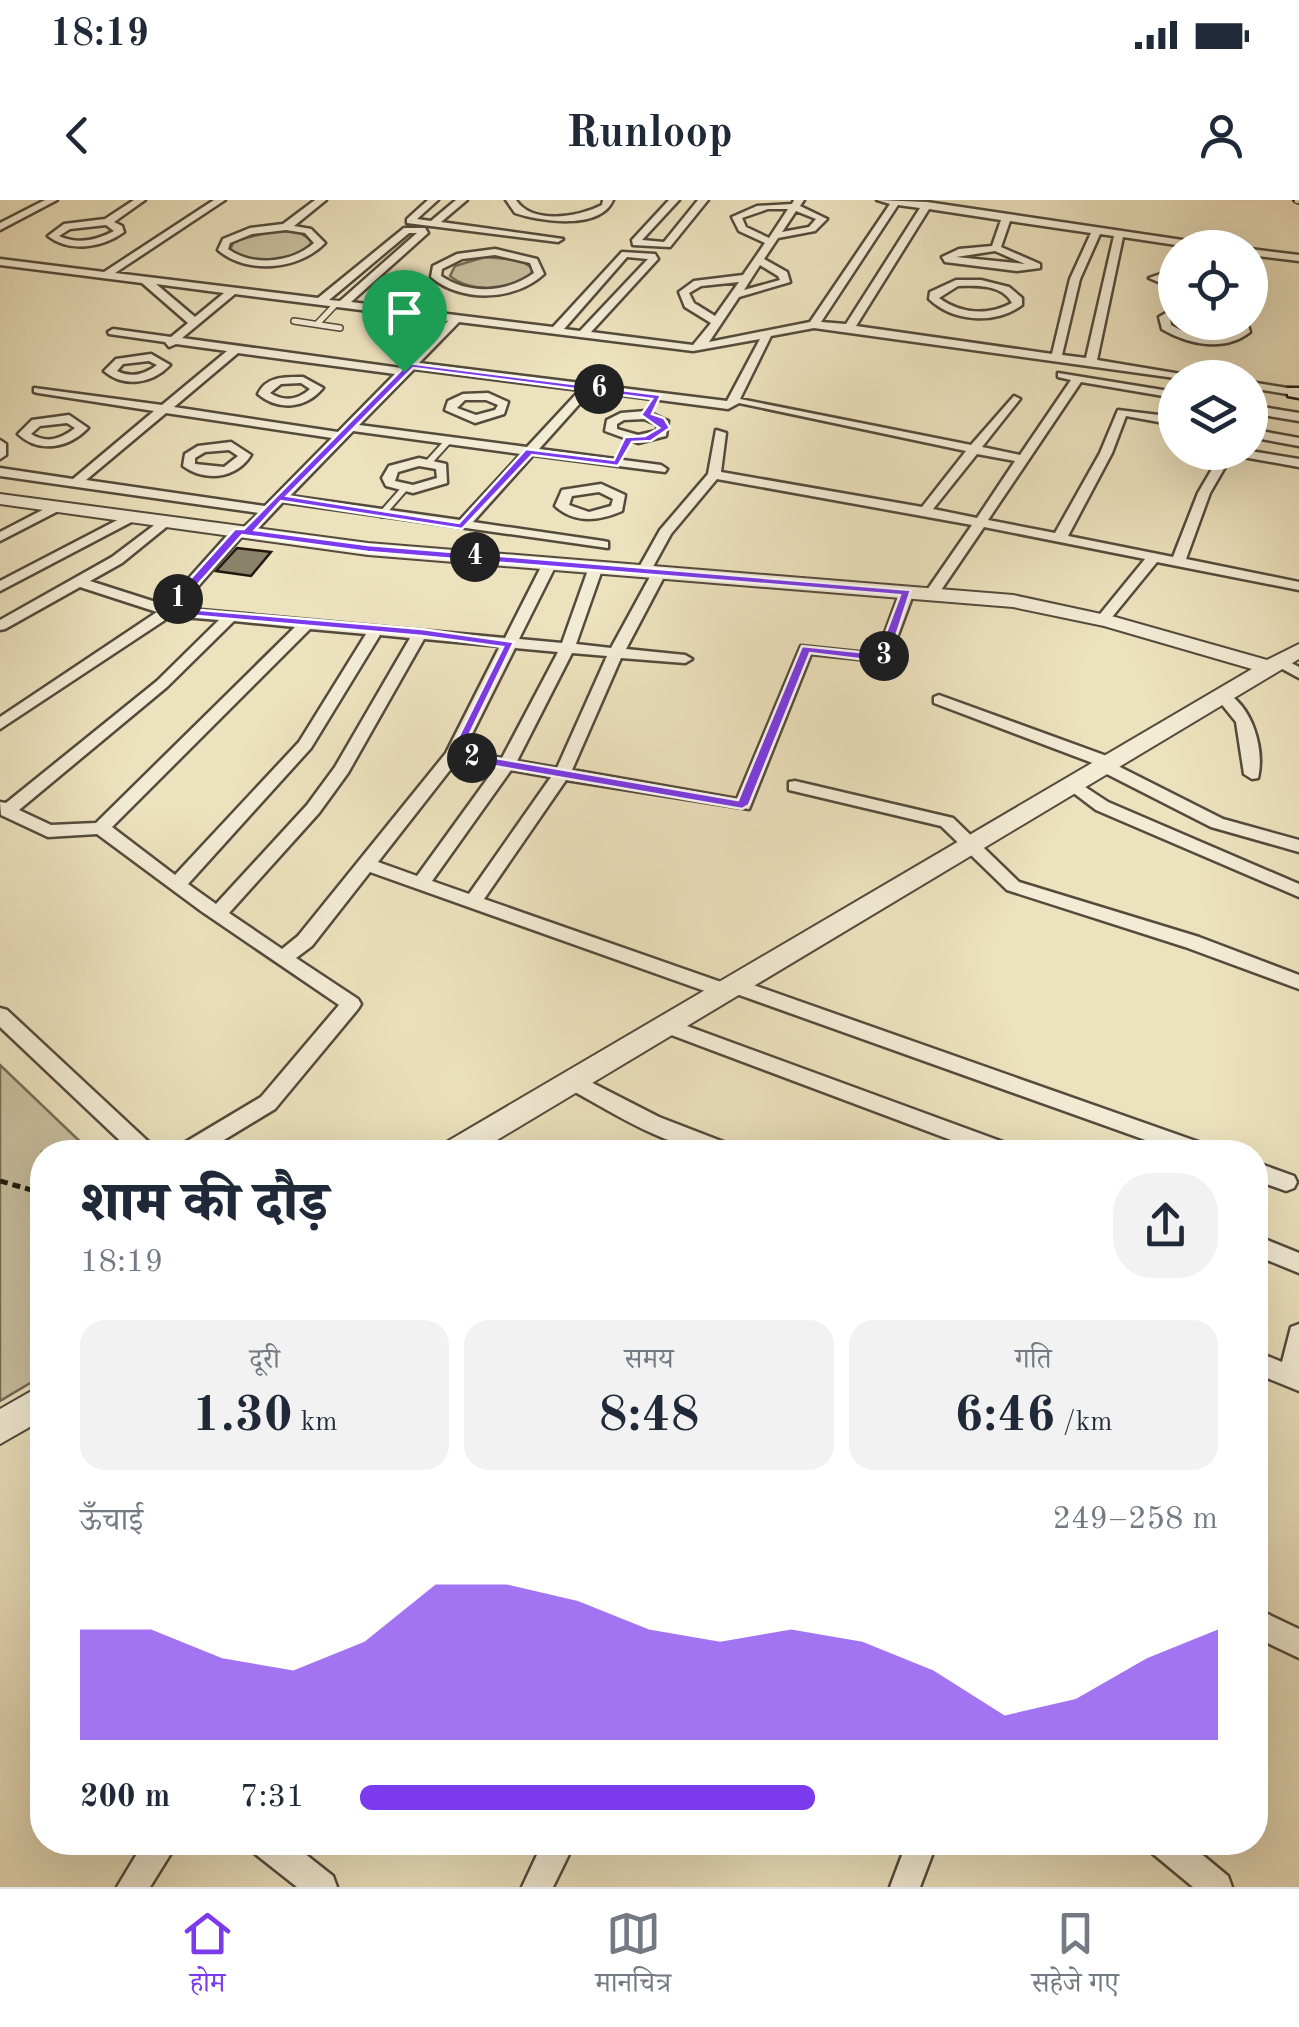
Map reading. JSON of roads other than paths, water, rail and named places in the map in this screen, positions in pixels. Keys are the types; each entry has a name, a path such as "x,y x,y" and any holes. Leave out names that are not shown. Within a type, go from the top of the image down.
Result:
{"street":[{"path":"0,228 52,200"},
{"path":"107,222 140,200"},
{"path":"106,275 220,200"},
{"path":"286,228 322,200"},
{"path":"433,200 410,219 558,239"},
{"path":"434,222 462,200"},
{"path":"511,200 518,211 541,218 591,214 606,206 608,200"},
{"path":"674,200 636,243 667,245 703,200"},
{"path":"882,200 1158,239"},
{"path":"814,325 896,202"},
{"path":"700,347 796,203"},
{"path":"796,203 818,215 820,224 772,239 742,230 737,217 750,210 796,203"},
{"path":"850,327 927,205"},
{"path":"996,248 1007,217"},
{"path":"508,253 541,218"},
{"path":"107,222 119,228 114,236 93,243 69,244 56,239 55,232 77,223 107,222"},
{"path":"286,228 308,231 320,242 312,252 291,259 240,260 223,250 226,241 250,231 286,228"},
{"path":"320,302 406,230 426,231 339,304"},
{"path":"1057,355 1077,275 1097,230"},
{"path":"1091,360 1119,234"},
{"path":"56,251 69,244"},
{"path":"996,248 1037,266 945,259 959,252 996,248"},
{"path":"508,253 534,261 539,274 521,286 468,290 440,282 437,268 460,256 508,253"},
{"path":"556,331 625,254 655,256 582,335"},
{"path":"1268,254 1299,258"},
{"path":"30,266 43,258"},
{"path":"227,269 240,260"},
{"path":"734,295 785,282 783,274 758,260"},
{"path":"0,262 700,347 814,325 1158,371"},
{"path":"982,283 990,265"},
{"path":"1077,275 1109,279"},
{"path":"200,287 213,278"},
{"path":"717,322 689,305 684,292 698,283 746,278"},
{"path":"145,280 194,323"},
{"path":"982,283 1014,294 1016,305 1000,313 973,314 939,304 934,294 945,286 982,283"},
{"path":"0,724 168,610 408,369 468,290"},
{"path":"151,358 233,291"},
{"path":"1068,310 1101,314"},
{"path":"961,342 973,314"},
{"path":"113,332 324,361 732,404 766,337"},
{"path":"1205,360 1207,340"},
{"path":"78,480 236,349"},
{"path":"135,357 162,362 162,369 140,378 122,378 110,371 114,364 135,357"},
{"path":"303,380 324,361"},
{"path":"1062,375 1158,393"},
{"path":"69,419 122,378"},
{"path":"488,396 504,378"},
{"path":"932,593 1078,378"},
{"path":"279,381 316,384 316,392 296,401 278,402 266,397 267,387 279,381"},
{"path":"462,526 588,388"},
{"path":"1268,388 1297,392"},
{"path":"38,390 255,423 448,440 661,469"},
{"path":"488,396 501,400 504,404 500,412 466,418 454,414 452,403 463,397 488,396"},
{"path":"646,415 658,397"},
{"path":"925,511 1014,399"},
{"path":"231,446 245,455 242,463 228,470 202,472 188,466 189,457 202,449 231,446 278,402"},
{"path":"744,402 1021,459"},
{"path":"1058,539 1106,453 1122,412 1158,418"},
{"path":"1268,412 1299,418"},
{"path":"646,415 661,420 665,428 647,438 628,439 614,434 611,423 622,417 646,415"},
{"path":"448,440 466,418"},
{"path":"24,452 36,443 74,436 81,424 52,419 30,427 24,434 36,443"},
{"path":"474,902 562,774 665,534 714,474 720,433"},
{"path":"1268,437 1299,442"},
{"path":"600,488 618,463 628,439"},
{"path":"0,444 6,458 0,471 267,510"},
{"path":"1268,458 1299,464"},
{"path":"429,462 445,471 443,480 422,489 404,488 390,483 388,474 400,465 429,462"},
{"path":"1177,564 1204,493 1220,470"},
{"path":"173,494 202,472"},
{"path":"714,474 925,511 1299,586"},
{"path":"582,488 600,488 620,498 617,508 601,515 580,516 566,510 563,497 582,488"},
{"path":"279,498 603,545"},
{"path":"0,499 368,548 1014,601 1103,619 1283,667"},
{"path":"0,536 59,507"},
{"path":"560,541 580,516"},
{"path":"0,587 134,517"},
{"path":"0,626 117,560 165,521"},
{"path":"1103,619 1152,559"},
{"path":"283,958 304,941 453,755 550,564"},
{"path":"421,883 507,764 567,649 596,567"},
{"path":"78,582 168,610 685,658"},
{"path":"453,755 742,805 806,649 883,658 907,592"},
{"path":"207,1140 268,1103 351,1004 216,914 101,828 48,831 4,809 162,684 231,616"},
{"path":"101,828 306,625"},
{"path":"177,884 305,745 375,631"},
{"path":"216,914 333,782 422,632"},
{"path":"473,1140 1107,764 1224,696 1283,667 1299,650"},
{"path":"1224,696 1241,709 1245,720 1252,774"},
{"path":"938,700 1107,764 1217,823 1299,846"},
{"path":"1073,784 1102,806 1299,891"},
{"path":"795,786 947,822 1013,886 1192,942 1299,982"},
{"path":"366,864 1167,1140"},
{"path":"0,1016 133,1140"},
{"path":"665,1025 974,1140"},
{"path":"573,1080 652,1123 695,1140"},
{"path":"1268,1176 1286,1182"},
{"path":"1268,1250 1299,1263"},
{"path":"1268,1367 1295,1378 1299,1336"},
{"path":"0,1428 30,1409"},
{"path":"1268,1628 1299,1644"},
{"path":"132,1887 154,1855"},
{"path":"281,1855 322,1887"},
{"path":"537,1887 553,1855"},
{"path":"906,1887 917,1855"},
{"path":"1179,1855 1217,1887"}],"lane":[{"path":"318,324 339,304"},
{"path":"294,321 340,328"},
{"path":"429,462 448,440"},
{"path":"382,514 404,488"}],"railway":[{"path":"1295,200 1299,202"}]}
